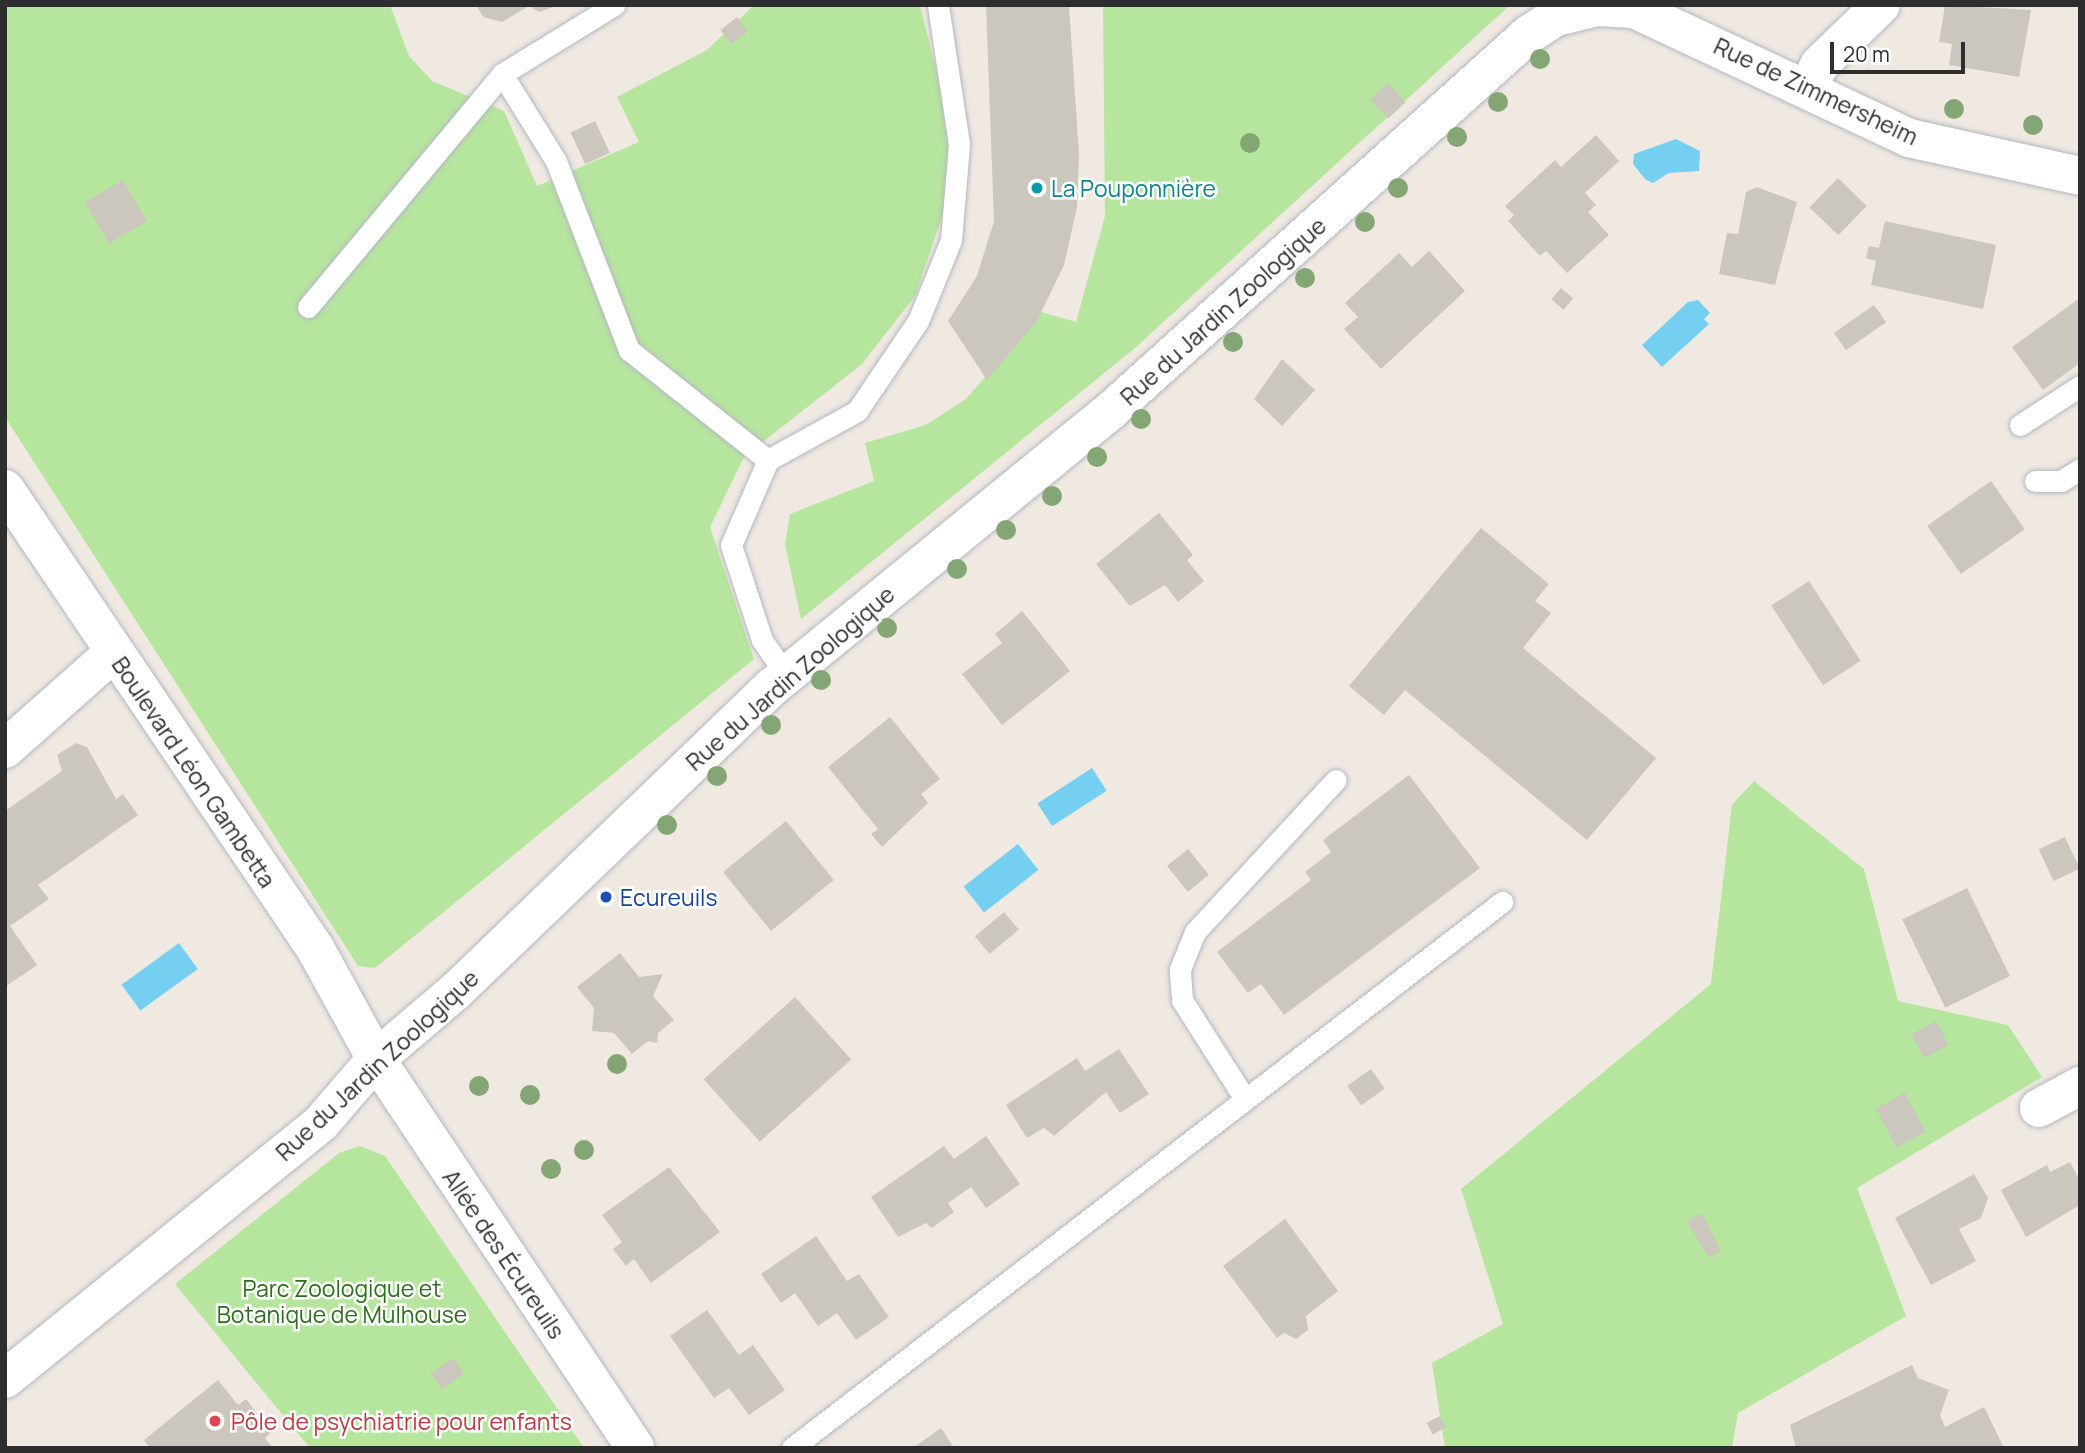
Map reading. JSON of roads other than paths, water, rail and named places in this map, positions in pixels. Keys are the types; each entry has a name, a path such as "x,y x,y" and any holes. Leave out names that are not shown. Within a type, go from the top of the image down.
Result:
{"main road":[{"path":"1807,89 1819,65 1881,5"},
{"name":"Rue de Zimmersheim","path":"1597,6 1650,14 1909,138 2080,176"},
{"name":"Rue du Jardin Zoologique","path":"5,1379 321,1123 376,1059 467,981 787,676 1106,415 1528,34 1556,17 1597,6"},
{"name":"Boulevard Léon Gambetta","path":"5,489 314,948 376,1059"},
{"path":"5,748 113,653"},
{"name":"Allée des Écureuils","path":"376,1059 635,1448"},
{"path":"2039,1108 2080,1086"}],"lane":[{"path":"308,307 502,74 614,5"},
{"path":"787,676 762,640 731,545 768,460 856,411 918,321 951,240 959,144 938,5"},
{"path":"502,74 556,161 629,350 768,460"},
{"path":"2020,425 2080,386"},
{"path":"2035,481 2061,481 2080,469"},
{"path":"1245,1099 1182,1000 1180,969 1195,932 1336,780"},
{"path":"792,1448 1502,902"}],"water":[{"path":"1676,139 1700,151 1699,171 1669,173 1653,183 1645,179 1633,164 1634,154"},
{"path":"1698,300 1710,313 1704,319 1709,324 1662,367 1642,345 1688,302"},
{"path":"1092,768 1107,791 1052,826 1037,803"},
{"path":"1018,844 1038,870 984,912 964,886"},
{"path":"179,943 198,969 140,1011 122,985"}],"place":[{"name":"La Pouponnière","path":"1037,188"},
{"name":"Ecureuils","path":"606,897"},
{"name":"Pôle de psychiatrie pour enfants","path":"215,1421"}],"park label":[{"name":"Parc Zoologique et Botanique de Mulhouse","path":"342,1301"}]}
